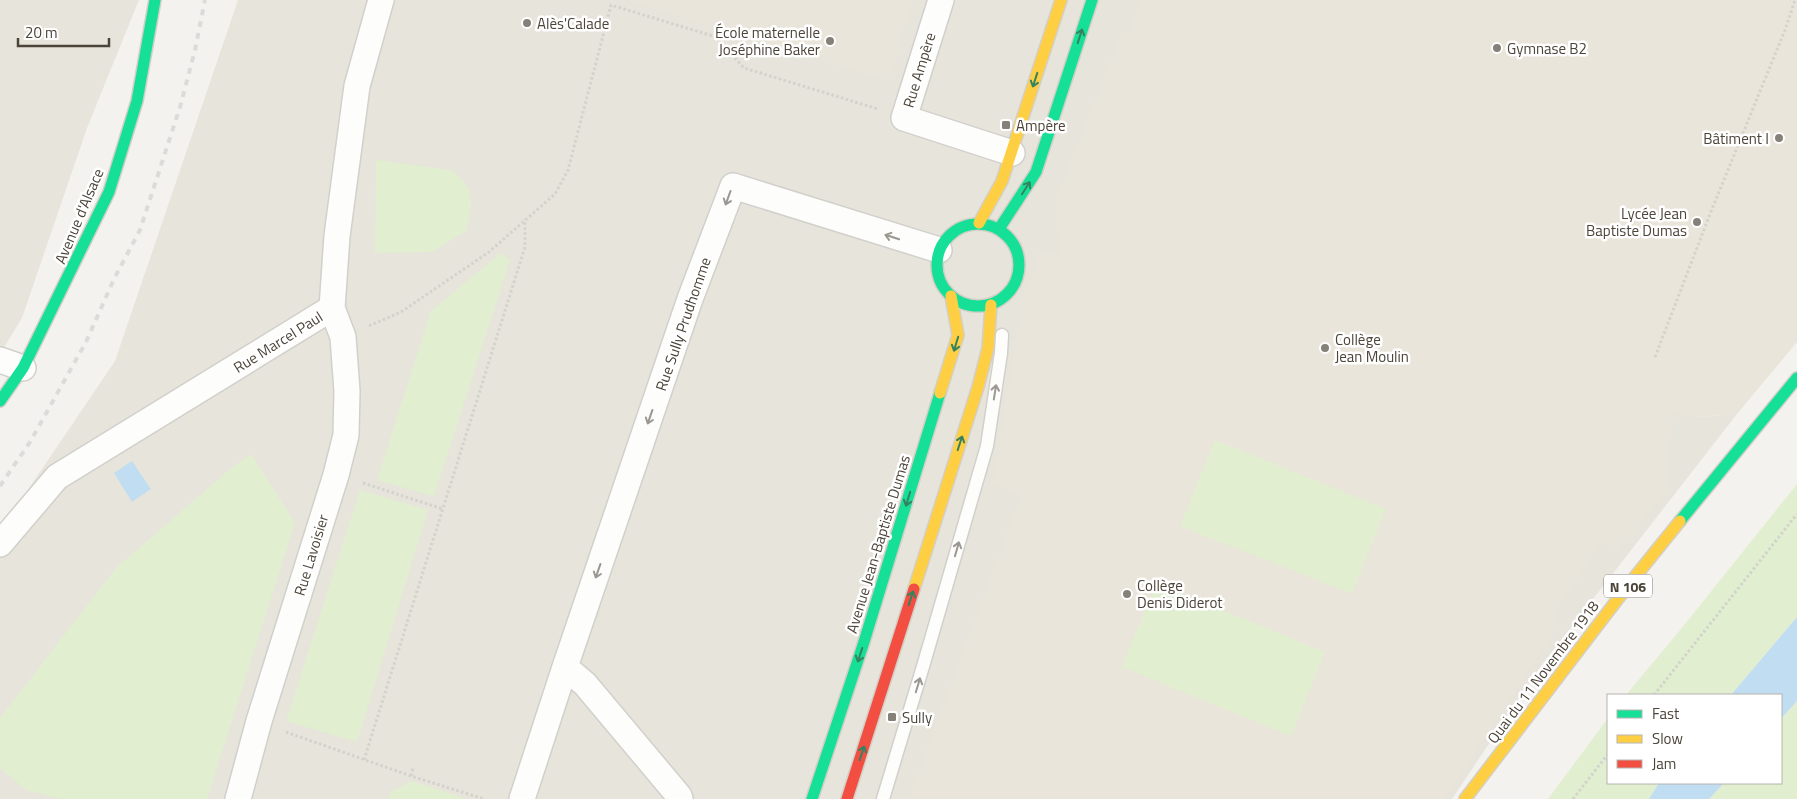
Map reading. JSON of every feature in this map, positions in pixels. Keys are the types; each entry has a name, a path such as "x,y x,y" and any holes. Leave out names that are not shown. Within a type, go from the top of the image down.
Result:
{"street":[{"name":"Avenue d'Alsace","path":"0,401 11,364 72,270 109,192 137,101 155,0"},
{"name":"Rue Marcel Paul","path":"0,544 57,477 332,308 336,236 357,86 381,0"},
{"name":"Rue Ampère","path":"941,0 904,118 1012,153"},
{"path":"978,223 1002,181 1061,0"},
{"path":"999,229 1036,172 1092,0"},
{"name":"Rue Sully Prudhomme","path":"522,799 690,299 733,186 939,250"},
{"path":"848,799 978,387 997,302 1015,284 1020,266 1018,252 1009,237 999,229 988,224 978,223 956,229 939,250 939,280 950,296 969,306 997,302"},
{"name":"Avenue Jean-Baptiste Dumas","path":"812,799 864,642 958,335 950,296"},
{"name":"Rue Lavoisier","path":"238,799 259,721 336,475 346,435 347,391 343,337 332,308"},
{"name":"Quai du 11 Novembre 1918","path":"1466,799 1630,583 1797,378"},
{"path":"565,667 584,684 680,799"}],"lane":[{"path":"883,799 987,446 1001,353 997,302"}],"path":[{"path":"1655,357 1710,214 1786,30 1795,0"},
{"path":"343,337 401,312 489,252 555,194 568,170 611,6 716,37 744,68 904,118"},
{"path":"364,760 525,247 525,219"},
{"path":"336,475 443,509"},
{"path":"1655,694 1797,514"},
{"path":"259,721 364,760 484,799"},
{"path":"1573,799 1607,755"},
{"path":"411,776 413,768"}],"shaded area":[{"path":"0,0 139,0 87,128 22,318 0,354"},
{"path":"238,0 1142,0 1699,417 1737,414 1541,666 1452,799 0,799 0,531 115,361"},
{"name":"École maternelle Joséphine Baker","path":"632,0 913,0 888,81 632,2"},
{"path":"1138,0 1797,0 1797,342 1737,414 1699,417 1674,412 1665,492 1615,552 1602,541 1559,605 1550,640 1444,799 909,799 1021,495 994,483 1021,305 1039,250 1059,256 1056,199 1121,35 1132,28"}],"green space":[{"path":"376,160 450,170 458,176 468,189 470,196 471,204 466,231 432,252 375,253"},
{"path":"501,253 510,260 434,496 377,480 431,311"},
{"path":"1215,440 1386,509 1352,594 1180,526"},
{"path":"251,454 295,523 207,799 60,799 26,790 0,768 0,718 116,568 235,465"},
{"path":"1797,484 1797,617 1732,694 1627,694"},
{"path":"360,490 428,510 357,742 286,721"},
{"path":"1156,583 1325,652 1291,736 1122,667"},
{"path":"1797,701 1797,799 1709,799 1723,784 1782,784 1782,718"},
{"path":"1607,719 1607,784 1658,784 1649,799 1548,799"},
{"path":"412,781 467,799 388,799 391,792"}],"water":[{"path":"132,461 151,489 132,502 114,473"},
{"path":"1797,617 1797,701 1782,718 1782,694 1732,694"},
{"path":"1658,784 1723,784 1709,799 1649,799"}],"railway":[{"path":"0,486 30,442 86,342 114,279 140,230 180,107 195,50 205,0"}],"traffic: fast":[{"path":"0,401 23,368 109,192 137,101 155,0"},
{"path":"999,229 1036,172 1092,0"},
{"path":"978,224 994,227 1007,236 1016,249 1019,265 1016,281 1007,294 994,303 978,306 962,303 949,294 940,281 937,265 940,249 949,236 962,227 978,224"},
{"path":"1680,521 1797,378"},
{"path":"812,799 864,642 940,393"}],"traffic: slow":[{"path":"979,223 1002,181 1061,0"},
{"path":"940,393 958,335 951,296"},
{"path":"914,589 978,387 988,348 991,305"},
{"path":"1465,799 1630,583 1680,521"}],"traffic: jam":[{"path":"847,799 914,589"}],"place":[{"name":"Alès'Calade","path":"527,23"},
{"name":"École maternelle Joséphine Baker","path":"830,41"},
{"name":"Gymnase B2","path":"1497,48"},
{"name":"Ampère","path":"1006,125"},
{"name":"Bâtiment I","path":"1779,138"},
{"name":"Lycée Jean Baptiste Dumas","path":"1697,222"},
{"name":"Collège Jean Moulin","path":"1325,348"},
{"name":"Collège Denis Diderot","path":"1127,594"},
{"name":"Sully","path":"892,717"}]}
